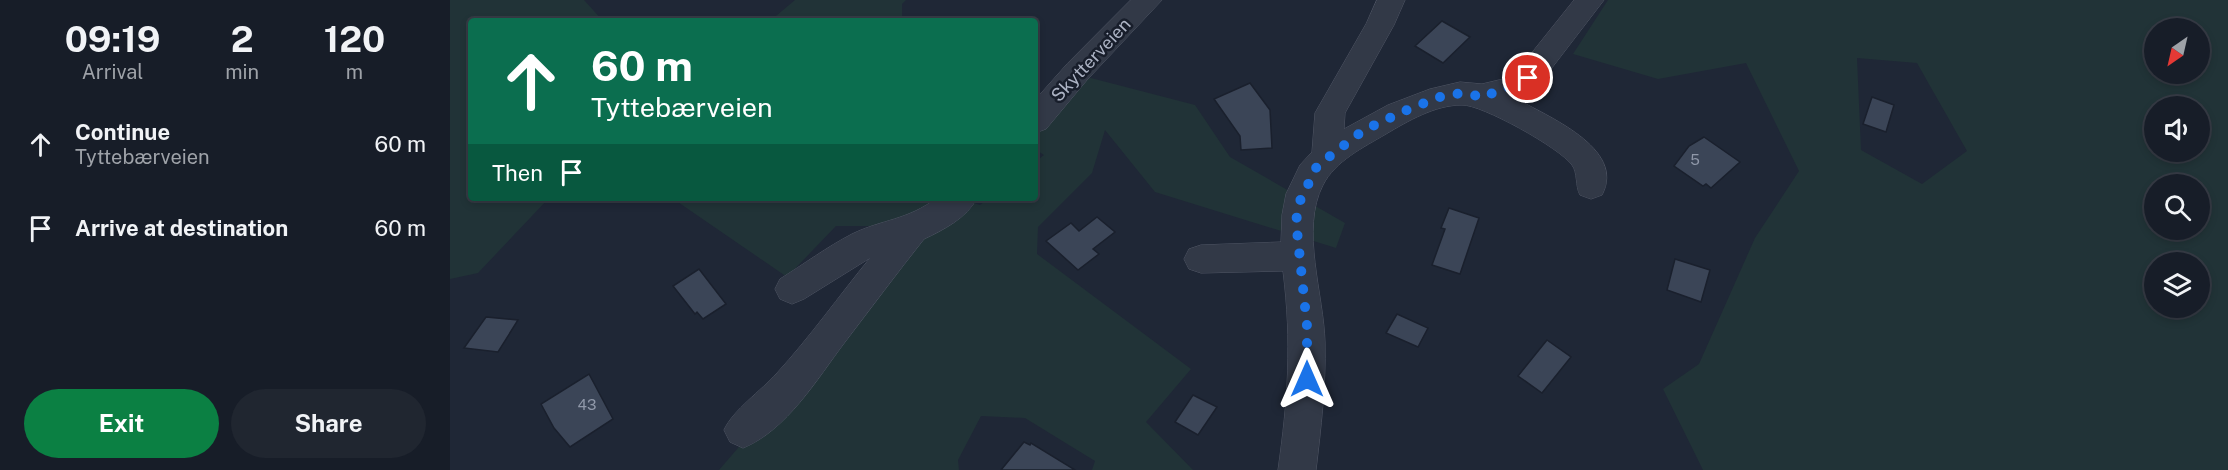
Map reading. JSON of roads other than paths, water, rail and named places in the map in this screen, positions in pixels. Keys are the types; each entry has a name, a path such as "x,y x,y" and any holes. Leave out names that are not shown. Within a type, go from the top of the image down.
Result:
{"street":[{"name":"Skytterveien","path":"1038,118 1077,72 1148,0"},
{"path":"1327,156 1327,124 1330,113 1380,25 1391,0"},
{"path":"1484,98 1491,93 1511,88 1528,78 1590,0"},
{"path":"1297,470 1307,379 1307,326 1296,221 1300,201 1317,166 1327,156 1364,130 1445,95 1466,93 1484,98 1549,132 1577,151 1589,165 1592,186"},
{"path":"792,290 864,244 912,229 932,220 957,201"},
{"path":"743,430 766,411 791,384 912,229"},
{"path":"1201,259 1298,256"}]}
